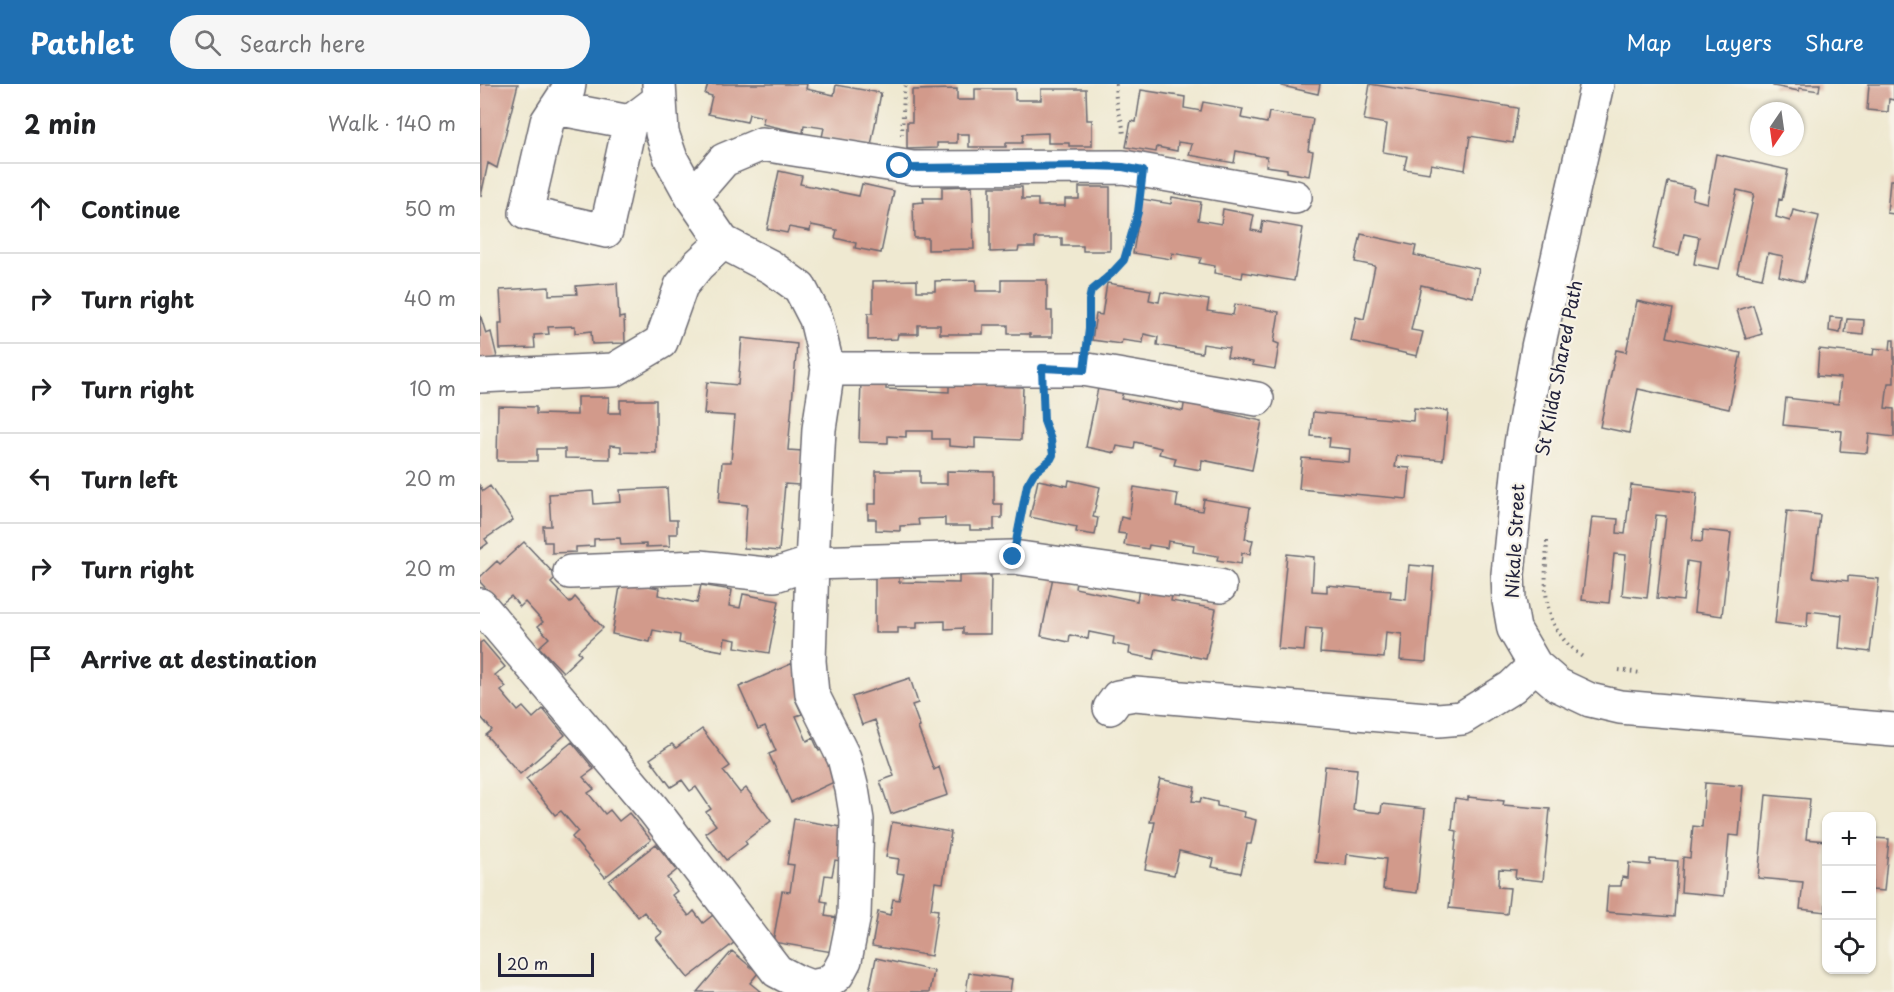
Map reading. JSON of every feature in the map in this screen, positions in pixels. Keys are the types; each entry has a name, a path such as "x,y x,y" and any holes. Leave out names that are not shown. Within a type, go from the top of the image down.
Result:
{"street":[{"name":"Nikale Street","path":"1597,84 1538,347 1521,444 1508,574 1509,602 1514,629 1535,665 1558,685 1590,700 1620,707 1894,730"},
{"path":"630,122 562,96 546,122 526,213 606,231 630,122 659,92"},
{"path":"480,605 653,809 777,970 811,987 827,988 845,960 854,915 857,820 844,758 812,694 809,661 819,429 828,369 816,319 800,288 771,267 723,242 692,197 671,159 662,133 659,92"},
{"path":"692,197 724,160 762,144 913,168 1133,169 1295,197"},
{"path":"480,376 614,370 661,342 681,286 698,265 723,242"},
{"path":"828,369 1042,368 1084,370 1257,399"},
{"path":"570,572 700,567 775,575 812,563 1013,557 1220,586"},
{"path":"1110,708 1118,697 1134,694 1438,720 1462,718 1512,687 1535,665"}],"path":[{"path":"900,166 906,84"},
{"path":"1084,370 1091,291 1124,260 1138,212 1133,169 1126,155 1123,124 1115,96 1116,84"},
{"path":"1013,557 1027,485 1034,473 1053,455 1051,440 1044,421 1042,368"},
{"path":"1547,537 1545,588 1548,610 1555,628 1567,645 1590,662"},
{"path":"1617,670 1645,674"}],"building":[{"path":"480,84 518,84 497,168 488,163 481,196"},
{"path":"708,84 807,84 806,89 834,95 836,85 881,93 871,146 822,137 824,128 804,125 803,133 762,124 764,117 749,114 747,122 708,114 712,96 705,94"},
{"path":"1282,84 1320,84 1318,94 1282,86"},
{"path":"1370,84 1518,108 1513,143 1470,136 1465,170 1431,164 1429,173 1404,169 1407,156 1383,152 1387,124 1364,120"},
{"path":"1773,84 1820,84 1819,91 1799,88 1799,91 1773,86"},
{"path":"1869,84 1894,84 1894,100 1889,99 1888,112 1867,110"},
{"path":"957,89 957,100 975,100 975,89 1015,89 1015,100 1041,100 1041,89 1086,89 1087,120 1092,120 1092,146 1048,143 1048,133 1023,134 1022,143 1006,143 1006,147 969,147 969,134 957,134 957,143 937,143 937,148 907,149 907,122 912,122 912,90"},
{"path":"1141,90 1185,97 1184,108 1201,111 1203,102 1243,109 1241,118 1267,123 1269,112 1313,119 1308,150 1313,151 1309,176 1287,172 1287,169 1266,166 1267,157 1236,151 1234,163 1189,155 1192,144 1178,142 1177,151 1157,147 1156,152 1126,147 1131,121 1136,122"},
{"path":"1716,154 1788,170 1776,217 1790,221 1793,210 1819,216 1804,282 1779,276 1783,256 1768,253 1762,278 1737,273 1754,194 1737,190 1719,269 1694,264 1699,237 1684,234 1679,255 1653,249 1668,182 1694,188 1692,199 1707,203"},
{"path":"779,171 802,176 800,184 859,196 862,184 894,191 881,253 855,248 856,243 835,238 837,230 811,225 810,231 789,227 787,233 767,229"},
{"path":"1890,180 1894,180 1894,214 1887,213"},
{"path":"972,186 974,249 928,250 928,238 914,238 913,203 924,202 923,198 942,198 942,187"},
{"path":"990,187 1022,187 1022,199 1038,199 1038,206 1065,206 1065,199 1079,199 1079,187 1110,187 1110,251 1083,251 1083,246 1062,246 1062,238 1035,238 1035,247 1019,247 1018,251 990,252"},
{"path":"1172,197 1201,202 1198,220 1221,224 1223,209 1254,215 1251,230 1261,232 1263,221 1303,228 1294,281 1243,272 1242,278 1214,273 1215,266 1199,263 1201,258 1172,253 1171,259 1133,253 1142,199 1171,204"},
{"path":"1361,234 1416,246 1414,255 1479,269 1473,297 1421,285 1411,330 1423,332 1417,356 1351,341 1356,317 1364,319 1375,266 1355,262"},
{"path":"917,280 917,291 935,291 935,281 976,280 976,291 1002,291 1002,280 1047,280 1047,311 1052,311 1052,337 1008,334 1008,325 983,325 983,334 940,334 940,325 918,325 918,334 898,334 897,339 868,340 868,313 873,313 873,281"},
{"path":"617,283 619,318 624,317 625,343 592,344 591,331 575,333 575,326 548,327 549,334 534,335 535,348 500,349 499,323 502,323 500,290 549,287 549,295 577,294 576,286"},
{"path":"1107,283 1151,290 1149,300 1159,302 1161,292 1209,300 1207,311 1233,315 1235,304 1279,312 1274,342 1279,344 1275,369 1227,357 1229,348 1203,344 1202,353 1157,345 1158,337 1144,334 1143,343 1122,340 1121,344 1092,340 1096,314 1102,315"},
{"path":"1637,301 1673,309 1667,337 1741,353 1729,409 1638,389 1629,433 1600,427 1616,350 1626,352"},
{"path":"1753,305 1762,334 1746,339 1737,310"},
{"path":"480,314 486,334 491,332 497,357 480,362"},
{"path":"1830,317 1842,318 1840,333 1829,331"},
{"path":"1847,319 1864,320 1863,335 1845,333"},
{"path":"742,338 797,344 788,450 802,451 799,485 785,484 779,551 744,548 747,505 719,502 722,462 731,462 735,416 704,414 707,382 738,385"},
{"path":"1891,340 1894,340 1894,383 1888,383 1885,408 1894,409 1894,437 1869,434 1867,453 1840,451 1842,431 1783,425 1786,398 1838,404 1841,378 1817,376 1819,349 1873,355 1874,348 1890,350"},
{"path":"949,380 983,381 983,386 1023,387 1021,440 975,438 975,448 949,446 949,439 932,439 932,431 906,431 906,437 888,436 888,443 859,442 861,381 886,382 886,389 949,392"},
{"path":"1098,388 1123,392 1121,399 1183,411 1185,399 1218,406 1217,411 1262,421 1252,470 1202,460 1201,470 1174,465 1176,458 1159,454 1161,448 1135,442 1134,449 1117,446 1115,453 1086,447"},
{"path":"577,397 609,397 608,413 620,413 620,400 656,400 656,453 621,452 621,446 610,445 610,459 565,458 565,449 537,449 537,461 497,461 498,406 536,407 536,414 577,415"},
{"path":"1414,408 1448,411 1443,460 1397,456 1395,467 1410,468 1407,499 1299,489 1302,458 1349,462 1350,449 1329,447 1330,438 1311,436 1313,412 1413,421"},
{"path":"876,471 920,471 920,484 947,484 947,471 994,472 994,504 1002,504 1002,518 994,518 994,530 970,530 970,526 945,526 945,518 918,519 919,525 900,526 900,531 876,530 876,519 868,519 868,504 876,504"},
{"path":"1038,480 1068,486 1069,480 1100,487 1093,517 1098,518 1095,535 1076,532 1077,527 1030,517"},
{"path":"1631,485 1697,493 1692,541 1702,542 1703,530 1731,533 1722,616 1694,612 1699,563 1687,561 1683,601 1657,598 1666,516 1656,515 1647,598 1622,595 1626,555 1614,554 1609,603 1582,600 1592,517 1618,519 1617,533 1625,534"},
{"path":"480,486 483,491 490,486 513,520 485,539 488,543 480,549"},
{"path":"1134,487 1178,494 1176,507 1202,511 1204,499 1250,507 1245,539 1253,540 1250,554 1242,553 1241,564 1217,560 1218,556 1193,552 1194,545 1168,541 1167,548 1149,545 1148,549 1124,545 1126,534 1118,533 1121,517 1129,519"},
{"path":"667,488 669,520 677,520 677,534 669,534 670,546 621,545 620,538 594,539 594,546 576,547 576,552 552,553 552,542 544,542 543,526 551,526 549,494 593,491 594,504 621,502 620,490"},
{"path":"1787,511 1820,515 1813,577 1848,581 1848,576 1879,579 1870,652 1839,648 1842,615 1808,611 1807,627 1775,623"},
{"path":"524,542 557,577 551,583 570,603 575,597 603,628 578,651 581,655 563,672 539,647 549,638 538,626 543,622 525,602 520,607 511,596 501,604 480,582 480,577 497,561 500,564"},
{"path":"1287,554 1314,557 1312,591 1327,592 1327,585 1391,591 1390,598 1406,600 1409,565 1434,567 1426,662 1400,660 1402,634 1386,632 1384,658 1320,653 1322,629 1306,628 1304,651 1278,649"},
{"path":"875,574 899,574 899,582 959,583 959,575 991,576 990,634 963,634 963,628 945,629 945,621 917,622 917,628 898,628 898,633 875,633"},
{"path":"1053,577 1076,582 1075,588 1137,601 1139,589 1172,595 1171,601 1216,609 1206,659 1156,649 1154,659 1129,654 1130,647 1113,644 1114,637 1089,632 1088,639 1070,635 1069,642 1041,636"},
{"path":"621,581 659,588 658,595 697,603 701,585 732,590 729,606 740,608 743,594 779,601 769,653 735,647 736,640 725,638 723,651 679,643 680,635 653,630 650,642 612,634"},
{"path":"483,641 505,667 495,675 506,687 501,691 518,711 523,707 533,718 543,709 565,735 520,774 486,735 492,730 480,716 480,643"},
{"path":"793,663 807,694 795,699 802,714 796,716 807,741 813,738 819,751 830,746 845,777 791,802 769,754 776,751 765,726 758,729 739,687"},
{"path":"910,678 918,703 912,705 920,727 918,728 934,770 939,767 948,795 891,814 880,781 894,776 875,720 862,725 852,697"},
{"path":"702,729 730,766 723,771 740,793 746,788 771,821 745,841 747,844 726,860 705,833 716,825 706,812 711,809 696,787 690,791 682,780 671,787 650,759 672,744 676,748"},
{"path":"572,742 594,769 583,777 594,789 588,793 605,814 610,810 619,821 629,813 651,840 605,877 572,837 578,831 561,811 555,815 526,779"},
{"path":"1325,766 1357,769 1353,810 1381,813 1382,804 1425,809 1417,893 1383,889 1386,859 1347,854 1346,865 1315,862"},
{"path":"1160,779 1195,787 1192,801 1200,802 1201,798 1217,802 1217,806 1245,812 1244,817 1256,820 1251,844 1247,844 1241,873 1212,867 1214,859 1179,851 1174,875 1145,869 1155,822 1150,822"},
{"path":"1705,783 1743,786 1739,836 1729,835 1724,896 1681,892 1683,857 1690,858 1693,826 1702,827"},
{"path":"1766,795 1810,799 1806,839 1822,841 1822,912 1800,909 1803,882 1758,878"},
{"path":"1468,797 1504,801 1503,805 1550,809 1543,881 1515,878 1516,870 1499,869 1498,887 1510,888 1507,914 1449,908 1457,831 1452,830 1455,798 1468,800"},
{"path":"794,819 853,829 847,862 835,860 832,876 825,875 821,901 827,902 825,916 838,918 832,952 773,942 782,891 790,892 794,865 787,864"},
{"path":"892,822 951,832 943,883 935,882 931,909 938,910 931,956 872,946 878,912 890,915 893,899 899,900 904,874 897,873 899,859 886,857"},
{"path":"1876,838 1889,839 1884,891 1876,890"},
{"path":"656,844 677,870 667,878 677,891 672,895 689,916 694,911 703,923 713,915 735,942 688,978 656,938 662,933 644,912 638,917 609,881"},
{"path":"1650,859 1678,861 1674,917 1606,912 1608,886 1621,886 1622,877 1628,878 1629,863 1650,865"},
{"path":"732,951 758,973 750,983 761,992 697,992"},
{"path":"876,958 934,971 930,992 869,992"},
{"path":"969,973 1012,979 1010,992 966,992"}],"route":[{"path":"900,166 913,168 1088,166 1123,167 1143,171 1138,212 1124,260 1091,291 1084,370 1042,368 1044,421 1051,440 1053,455 1034,473 1027,485 1023,496 1013,557"}]}
